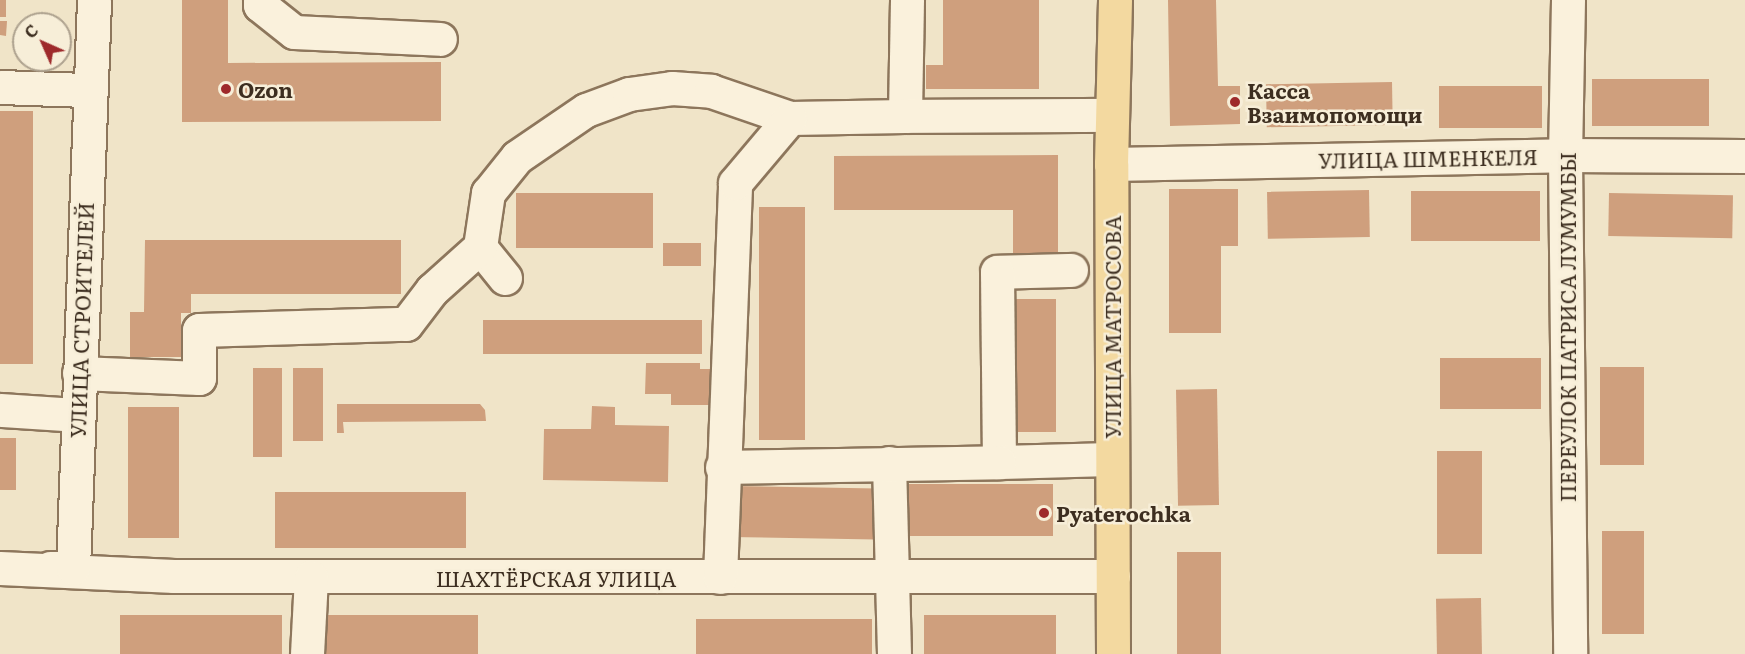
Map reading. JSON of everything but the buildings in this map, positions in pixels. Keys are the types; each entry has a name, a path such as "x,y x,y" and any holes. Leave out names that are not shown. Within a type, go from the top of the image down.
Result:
{"main road":[{"name":"УЛИЦА МАТРОСОВА","path":"1113,654 1111,164 1115,0"}],"street":[{"name":"УЛИЦА СТРОИТЕЛЕЙ","path":"72,568 88,90 94,0"},
{"path":"260,0 260,5 294,32 440,39"},
{"path":"905,116 907,0"},
{"name":"ПЕРЕУЛОК ПАТРИСА ЛУМУМБЫ","path":"1568,0 1566,155 1570,654"},
{"path":"0,87 88,90"},
{"path":"79,373 199,378 199,330 406,324 432,290 480,247 488,193 517,157 586,110 629,94 672,88 711,91 790,118 1112,115"},
{"path":"720,577 722,467 735,183 790,118"},
{"name":"УЛИЦА ШМЕНКЕЛЯ","path":"1111,164 1566,155 1745,156"},
{"path":"480,247 505,278"},
{"path":"999,462 997,272 1071,270"},
{"path":"0,410 78,415"},
{"path":"722,467 1112,459"},
{"path":"889,464 894,654"},
{"path":"0,568 72,568"},
{"name":"ШАХТЁРСКАЯ УЛИЦА","path":"72,568 174,576 1113,576"},
{"path":"307,654 310,577"}],"place":[{"name":"Ozon","path":"226,89"},
{"name":"Касса Взаимопомощи","path":"1235,102"},
{"name":"Pyaterochka","path":"1044,513"}]}
